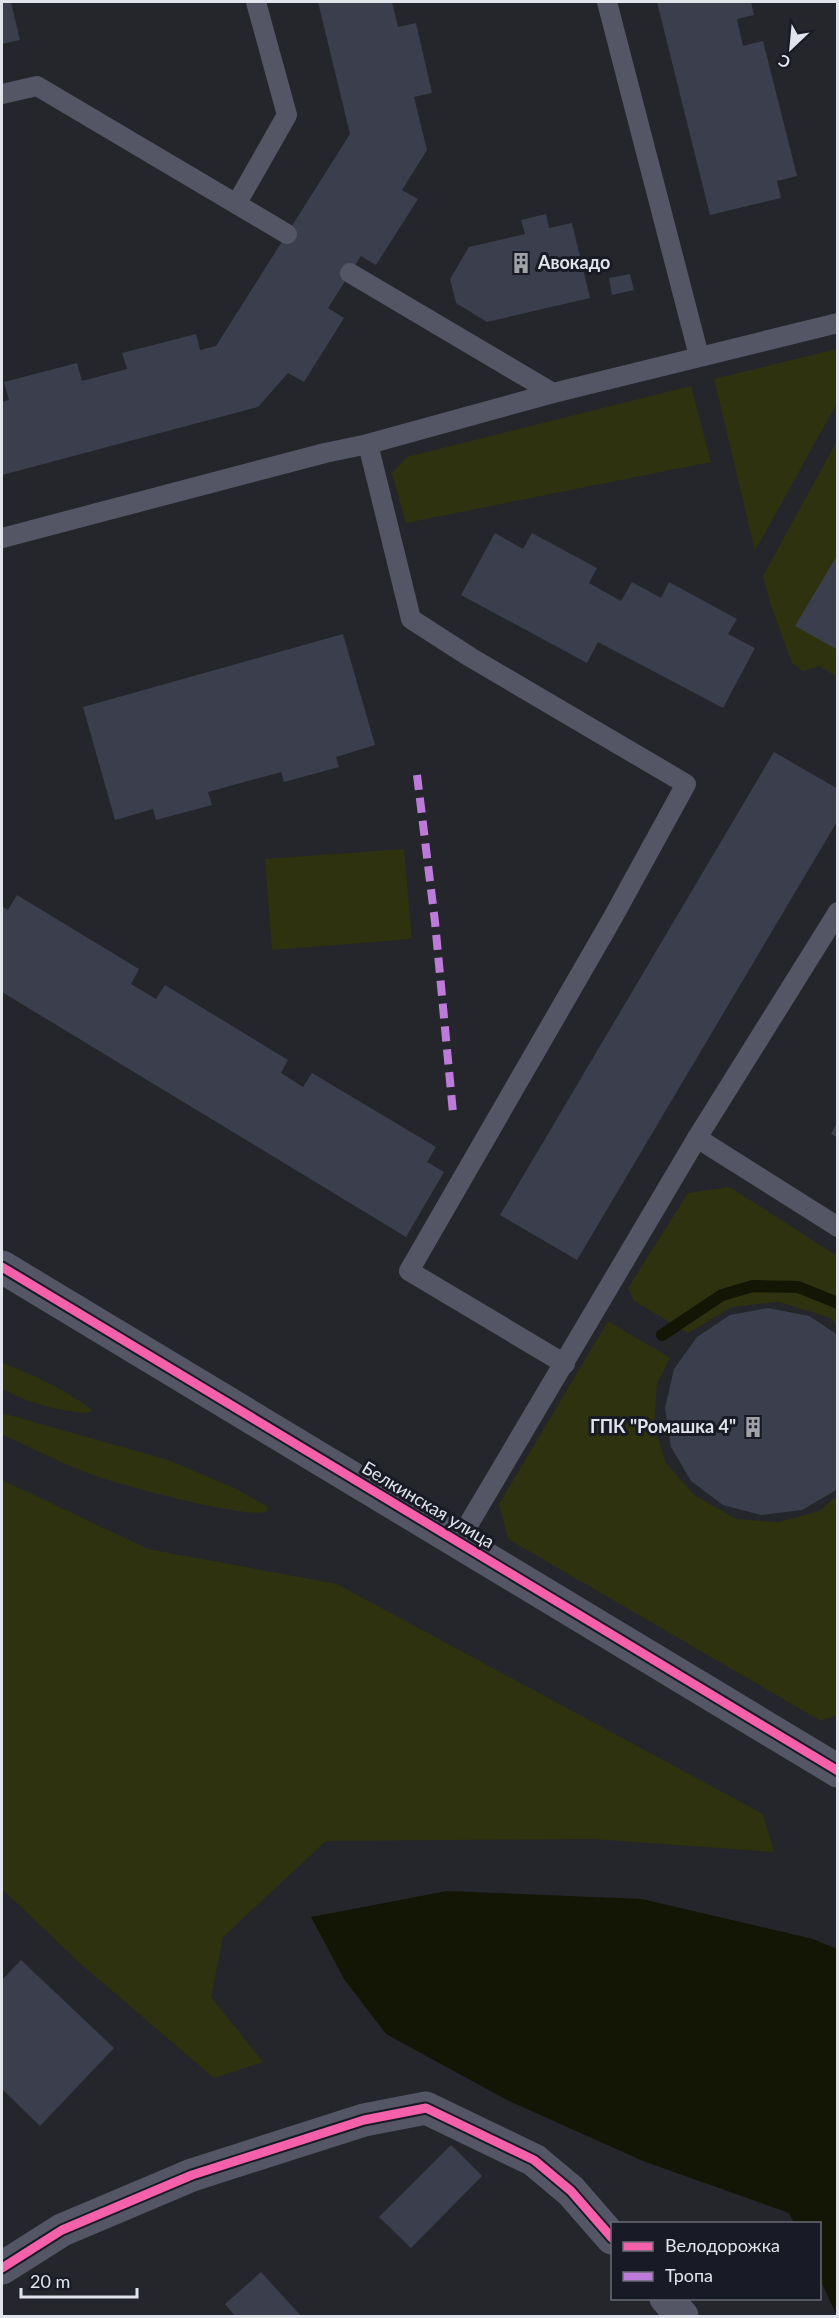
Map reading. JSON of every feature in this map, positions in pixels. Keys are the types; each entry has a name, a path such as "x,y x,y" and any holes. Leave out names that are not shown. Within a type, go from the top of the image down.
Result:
{"street":[{"name":"Белкинская улица","path":"2,1267 458,1542 835,1765"},
{"path":"2,2268 62,2230 192,2175 364,2120 426,2109 534,2160 572,2191 611,2237"},
{"path":"668,2300 682,2316"}],"lane":[{"path":"237,203 287,115 256,2"},
{"path":"607,2 699,356"},
{"path":"2,94 37,86 287,234"},
{"path":"350,273 553,393"},
{"path":"2,538 325,453 368,444 553,393 837,323"},
{"path":"368,444 411,619 470,657 686,784 612,919 409,1271 565,1364"},
{"path":"458,1542 565,1364 696,1138 837,912"},
{"path":"696,1138 837,1227"}],"green space":[{"path":"837,349 837,403 755,551 714,379"},
{"path":"691,386 711,462 406,523 392,473 407,457"},
{"path":"837,441 837,677 820,666 803,671 792,663 763,576"},
{"path":"404,849 412,939 272,950 265,859"},
{"path":"730,1187 837,1256 837,1326 831,1318 779,1302 732,1307 688,1333 634,1301 628,1288 688,1193"},
{"path":"608,1321 670,1358 657,1384 654,1426 666,1463 694,1495 736,1519 779,1522 819,1511 837,1496 837,1715 821,1721 508,1539 499,1504"},
{"path":"2,1363 60,1389 92,1410 88,1413 54,1408 2,1389"},
{"path":"2,1413 168,1460 234,1488 267,1506 267,1511 256,1513 208,1506 121,1484 85,1472 2,1434"},
{"path":"2,1480 148,1549 337,1584 763,1814 774,1852 593,1839 326,1841 223,1937 211,1997 263,2062 214,2078 82,1965 2,1889"}],"shaded area":[{"path":"447,1891 642,1899 813,1939 837,1949 837,2316 821,2281 821,2222 794,2222 789,2213 643,2161 507,2100 386,2034 344,1979 311,1917"}],"building":[{"path":"2,2 11,2 20,40 2,44"},
{"path":"318,2 392,2 398,27 416,23 432,93 414,97 427,150 402,190 418,199 376,265 361,256 328,308 344,318 304,382 288,373 258,407 2,475 2,402 9,400 4,382 77,363 82,381 127,369 122,353 196,334 200,350 216,346 350,134"},
{"path":"657,2 751,2 754,15 737,19 743,46 763,41 797,176 777,181 781,198 710,215"},
{"name":"Авокадо","path":"546,214 549,228 572,223 590,298 487,322 456,303 450,279 469,247 525,234 521,220"},
{"path":"630,274 634,290 612,295 609,278"},
{"path":"495,533 523,549 532,533 597,568 589,583 621,601 632,582 661,598 669,582 737,619 728,634 755,648 723,708 598,642 587,663 461,595"},
{"path":"838,554 838,650 795,626"},
{"path":"343,634 375,745 336,757 339,767 284,782 281,772 208,792 212,805 156,820 153,809 115,820 83,707"},
{"path":"774,752 838,789 838,820 577,1260 500,1215"},
{"path":"17,895 139,969 131,984 156,999 165,985 288,1060 281,1073 303,1087 312,1073 436,1147 427,1162 444,1172 406,1237 2,992 2,906 8,910"},
{"path":"838,1121 838,1138 831,1134"},
{"name":"ГПК \"Ромашка 4\"","path":"768,1308 809,1316 838,1335 838,1489 802,1510 761,1515 723,1505 691,1481 671,1447 665,1408 674,1369 697,1337 730,1315"},
{"path":"21,1960 114,2048 40,2126 2,2089 2,1980"},
{"path":"451,2145 482,2176 411,2248 379,2217"},
{"path":"261,2272 301,2316 235,2316 225,2304"}],"waterway":[{"path":"662,1335 722,1295 753,1286 798,1287 838,1303"}],"marked path":[{"path":"417,775 435,922 453,1113"}],"cycle path":[{"path":"2,1267 838,1771"},
{"path":"2,2268 62,2230 192,2175 364,2120 426,2108 534,2160 571,2191 611,2237"}],"place":[{"name":"Авокадо","path":"521,263"},
{"name":"ГПК \"Ромашка 4\"","path":"753,1427"}]}
